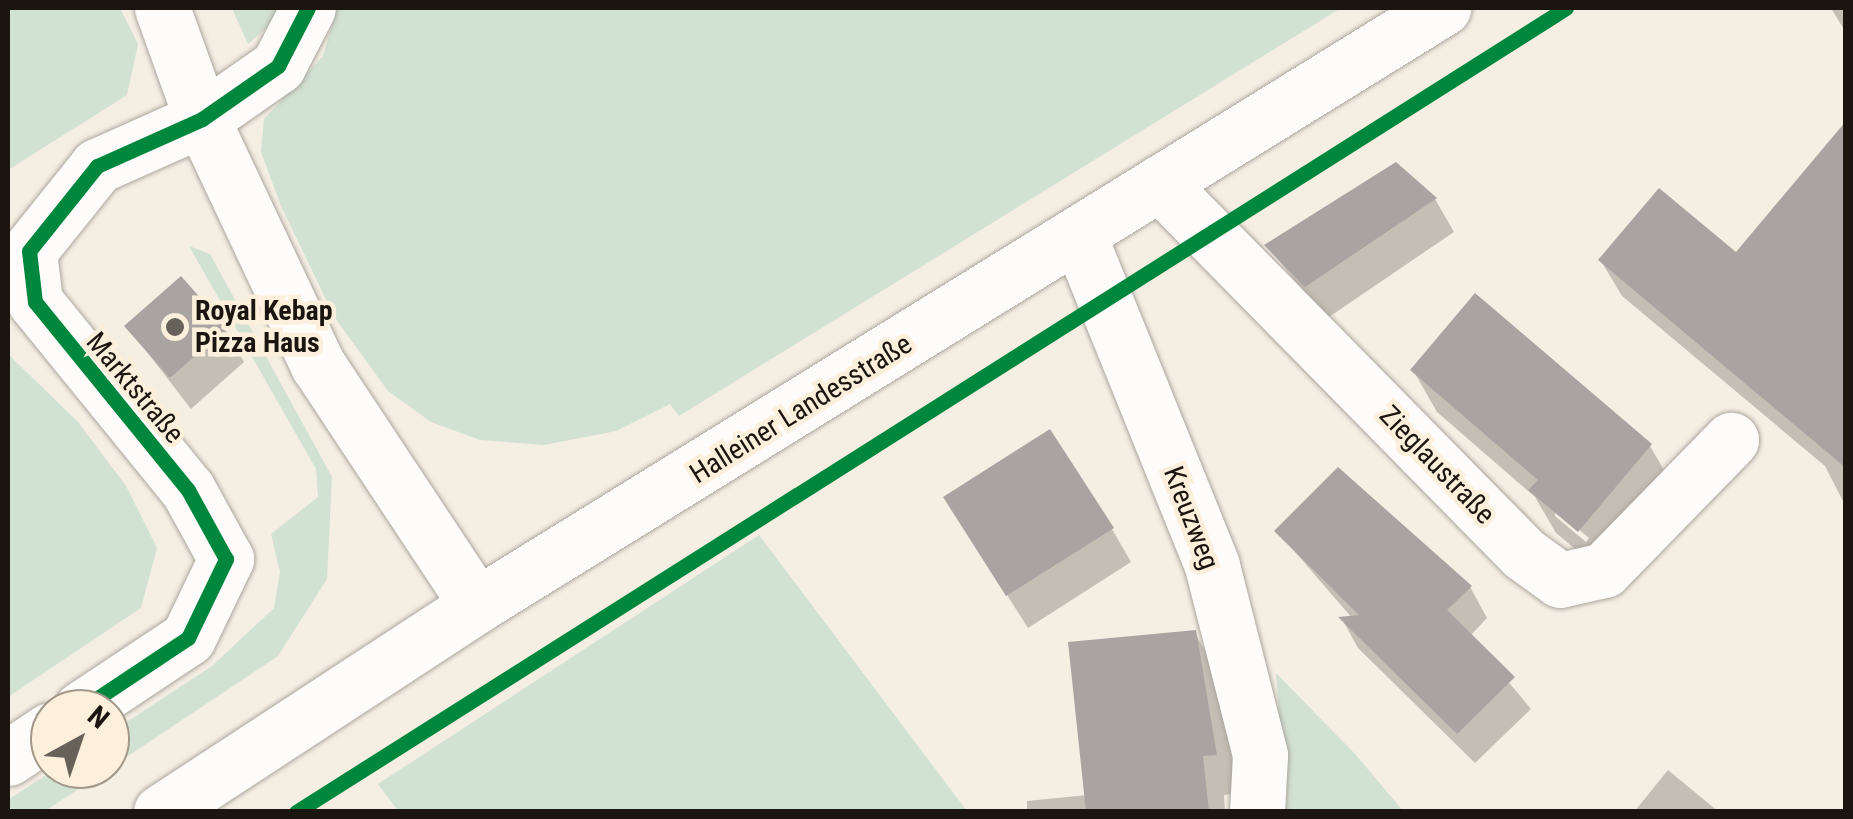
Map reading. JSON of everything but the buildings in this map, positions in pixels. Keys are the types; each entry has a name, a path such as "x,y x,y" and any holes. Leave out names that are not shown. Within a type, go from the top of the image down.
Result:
{"street":[{"path":"162,8 202,119 318,364 476,605"},
{"path":"202,119 278,66 308,8"},
{"name":"Halleiner Landesstraße","path":"161,812 476,605 1080,236 1442,8"},
{"name":"Marktstraße","path":"111,689 188,638 226,559 188,490 35,302 29,250 98,166 202,119"},
{"name":"Zieglaustraße","path":"1159,183 1560,580 1604,570 1732,440"},
{"name":"Kreuzweg","path":"1080,236 1212,566 1260,755 1256,812"},
{"path":"8,758 30,743"}],"green space":[{"path":"8,8 120,8 138,44 127,95 8,170"},
{"path":"232,8 289,8 248,44"},
{"path":"337,8 1341,8 679,416 670,404 616,431 544,445 480,440 431,422 388,391 335,318 281,206 261,152 264,119 323,56"},
{"path":"189,246 210,254 332,477 327,579 278,656 130,755 130,720 212,666 274,608 280,572 271,534 318,497 316,469"},
{"path":"8,354 78,422 126,486 157,548 141,608 8,697"},
{"path":"759,535 967,811 399,812 378,784"},
{"path":"1276,673 1356,755 1403,811 1286,811"},
{"path":"30,785 30,789 79,789 45,811 8,811 8,800"}],"cycle path":[{"path":"111,689 188,638 226,559 188,490 35,302 29,251 97,166 202,119 278,66 308,8"},
{"path":"296,812 1566,8"}],"place":[{"name":"Royal Kebap Pizza Haus","path":"175,327"}]}
